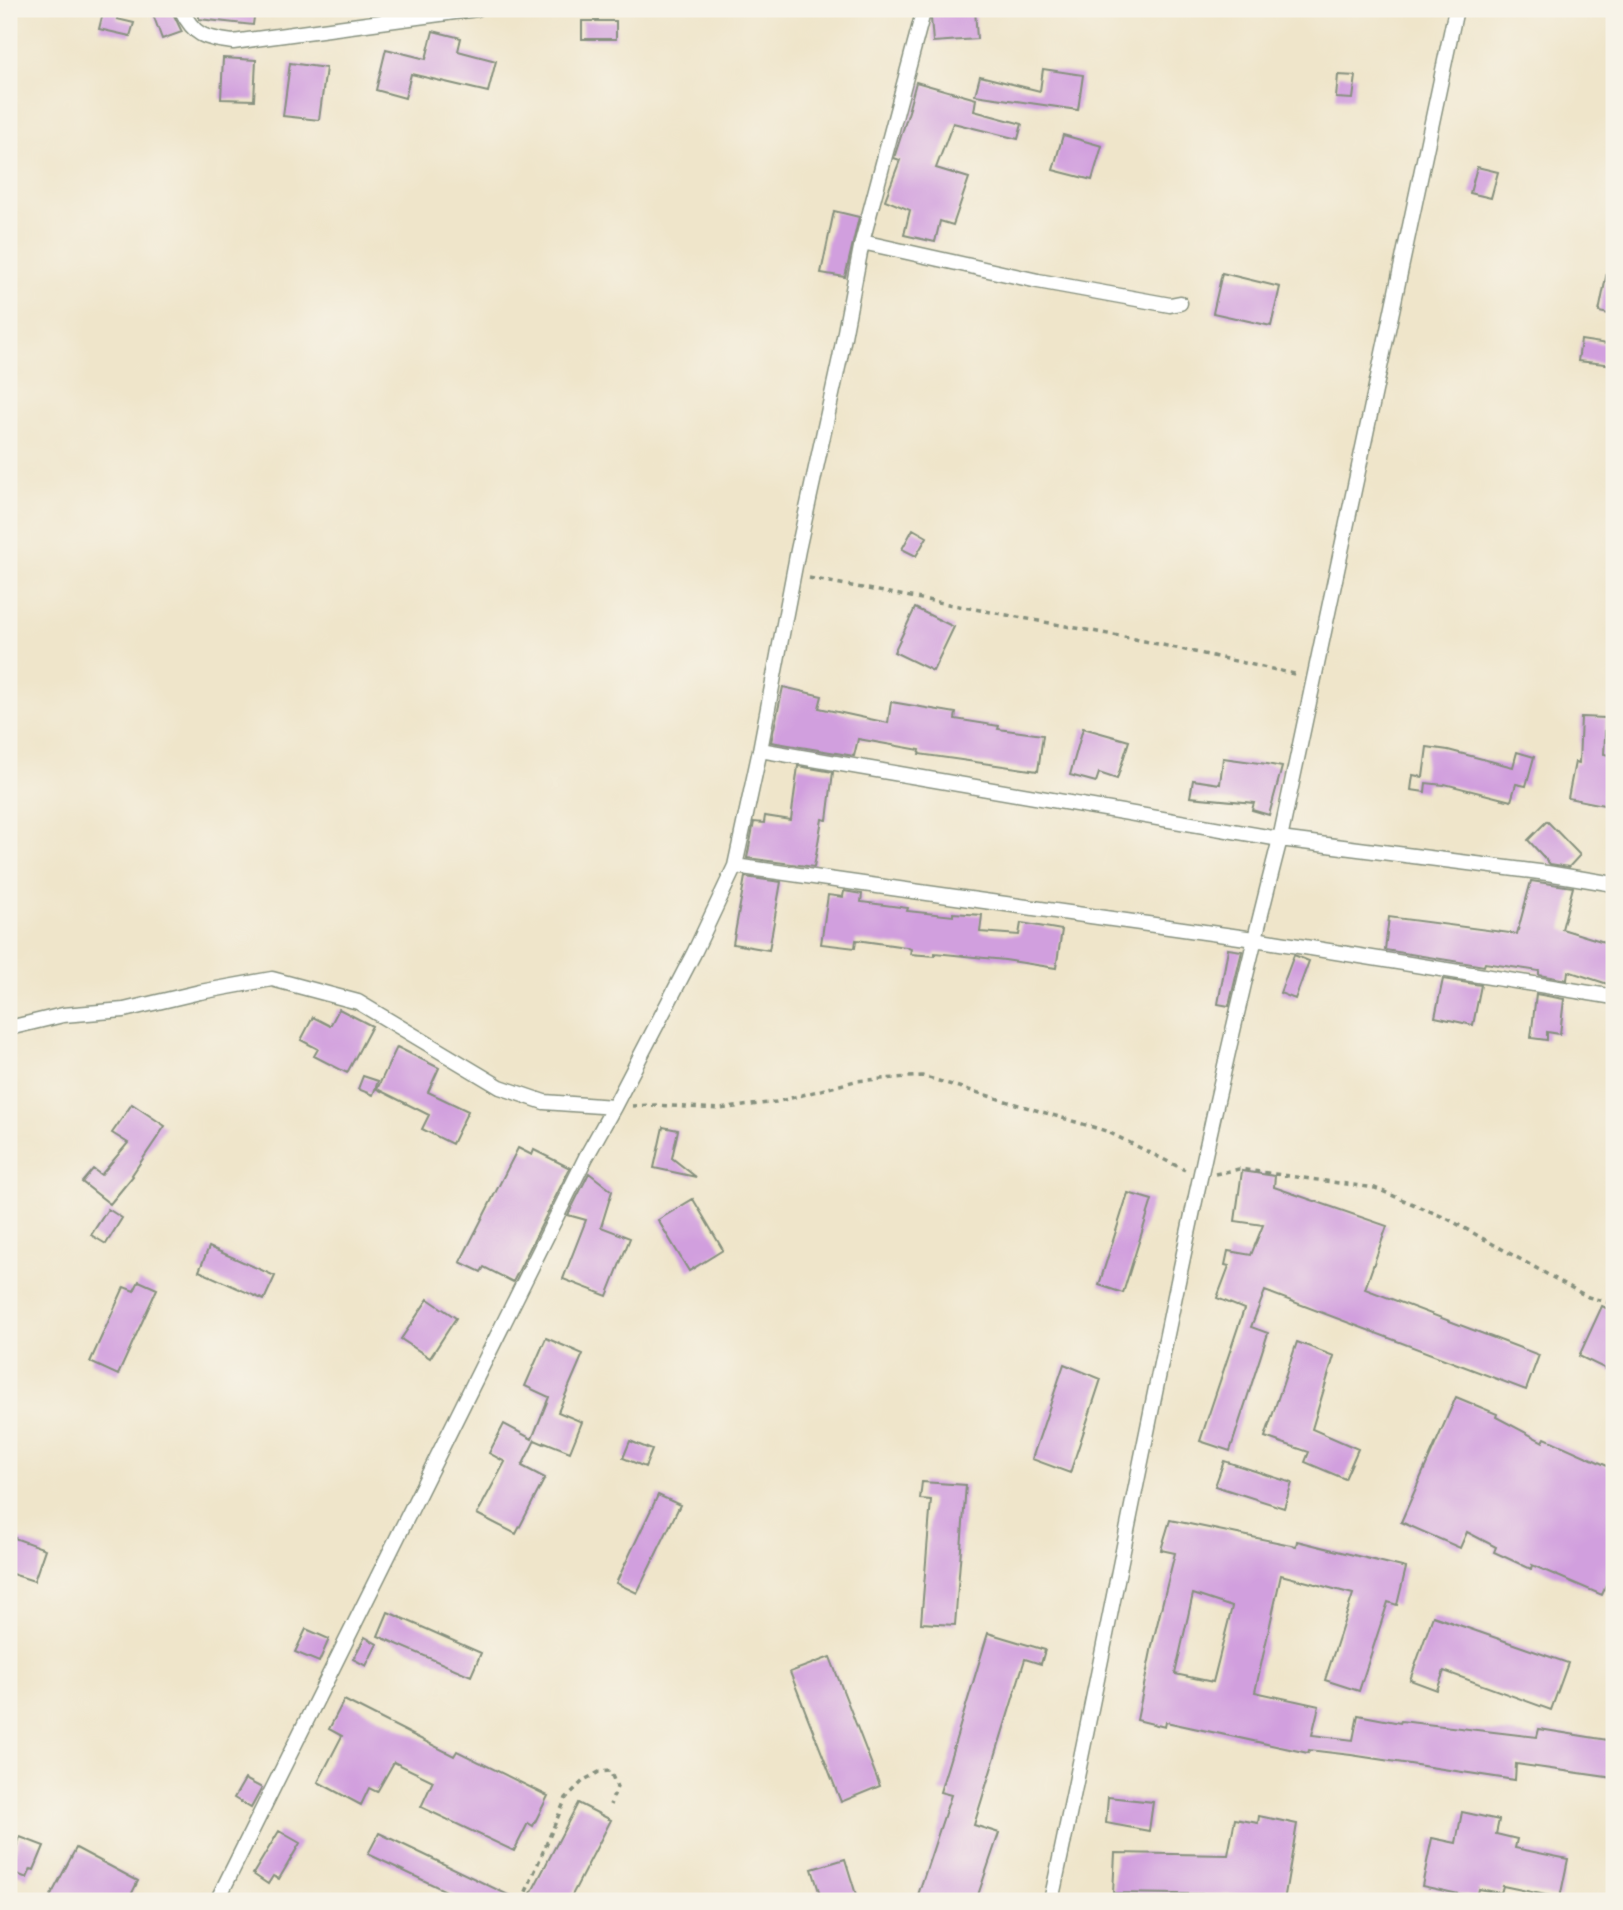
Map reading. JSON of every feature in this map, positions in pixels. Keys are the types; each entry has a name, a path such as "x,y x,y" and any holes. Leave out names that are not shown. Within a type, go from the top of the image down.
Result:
{"street":[{"path":"181,9 187,22 205,38 233,43 477,9"},
{"path":"218,1901 579,1170 694,953 735,866 862,242 924,9"},
{"path":"1051,1901 1201,1177 1254,940 1280,839 1456,9"},
{"path":"862,242 1051,284 1170,305 1180,303"},
{"path":"760,750 1280,839 1614,884"},
{"path":"735,866 1254,940 1614,997"},
{"path":"9,1028 63,1015 124,1010 272,979 358,1002 500,1087 544,1102 614,1107"}],"path":[{"path":"794,575 1135,639 1315,678"},
{"path":"614,1107 655,1105 719,1109 776,1102 855,1081 922,1076 1106,1131 1201,1177 1239,1169 1375,1188 1448,1219 1588,1297 1614,1304"},
{"path":"522,1901 566,1798 584,1780 599,1772 610,1771 617,1787 610,1805"},
{"path":"9,1898 16,1901"}],"building":[{"path":"104,9 120,9 117,19 134,23 130,36 99,29"},
{"path":"151,9 171,9 182,32 162,39"},
{"path":"199,9 255,9 253,25 199,19"},
{"path":"933,9 975,9 977,39 933,42"},
{"path":"582,21 616,21 616,39 582,39"},
{"path":"433,31 461,38 458,51 496,61 488,92 411,74 405,98 376,90 386,49 426,59"},
{"path":"223,58 256,60 254,100 221,99"},
{"path":"290,63 326,68 319,120 283,116"},
{"path":"1043,69 1083,75 1078,110 975,95 980,76 1040,91"},
{"path":"1338,75 1356,76 1353,99 1336,98"},
{"path":"916,82 976,99 974,111 1022,124 1018,139 953,123 936,168 969,178 953,225 940,221 935,242 904,235 910,210 885,200 900,160 894,158"},
{"path":"1063,135 1102,146 1092,180 1053,170"},
{"path":"1477,167 1498,172 1491,198 1470,193"},
{"path":"834,211 859,217 845,277 821,273"},
{"path":"1607,272 1614,273 1614,315 1599,312"},
{"path":"1222,273 1280,287 1271,326 1213,313"},
{"path":"1581,340 1614,345 1614,365 1578,361"},
{"path":"913,529 927,537 916,556 902,549"},
{"path":"915,608 954,627 933,671 894,652"},
{"path":"783,687 822,696 819,708 888,723 891,702 956,713 955,719 999,726 998,729 1043,735 1038,771 919,754 920,750 858,739 854,756 771,742"},
{"path":"1581,717 1606,718 1604,754 1614,756 1614,807 1568,798 1575,762 1579,763"},
{"path":"1083,728 1129,741 1117,779 1099,773 1096,782 1070,775"},
{"path":"1427,747 1513,767 1517,752 1534,757 1526,786 1516,784 1511,801 1445,784 1426,783 1425,792 1411,790 1413,775 1423,777"},
{"path":"1223,758 1282,767 1269,815 1252,810 1254,803 1190,797 1193,780 1220,784"},
{"path":"798,766 833,772 827,820 822,819 814,867 747,858 754,822 764,823 765,816 791,820"},
{"path":"1547,821 1580,855 1569,867 1550,864 1528,840"},
{"path":"745,877 781,882 769,950 733,944"},
{"path":"1531,881 1573,887 1562,929 1614,945 1614,986 1568,971 1567,980 1539,975 1539,971 1485,963 1484,966 1385,950 1389,917 1517,934"},
{"path":"844,891 862,894 861,902 908,908 907,911 953,916 953,913 982,915 980,932 1019,935 1021,923 1062,930 1056,968 935,953 935,956 910,954 911,949 906,947 856,940 855,948 821,944 828,895 843,897"},
{"path":"1228,949 1242,951 1229,1006 1218,1004"},
{"path":"1294,955 1309,961 1295,999 1280,993"},
{"path":"1443,979 1481,985 1473,1025 1435,1017"},
{"path":"1536,994 1564,999 1560,1034 1547,1032 1547,1040 1531,1038"},
{"path":"339,1009 372,1026 347,1073 314,1056 318,1049 301,1040 313,1017 330,1026"},
{"path":"397,1047 439,1068 428,1092 468,1111 452,1144 422,1129 429,1115 377,1089"},
{"path":"363,1076 378,1081 373,1095 358,1089"},
{"path":"132,1104 165,1126 133,1176 110,1204 82,1182 93,1169 101,1175 128,1143 112,1133"},
{"path":"663,1127 678,1130 672,1158 696,1177 654,1168"},
{"path":"518,1148 532,1155 534,1150 570,1168 513,1282 484,1267 481,1272 460,1262"},
{"path":"1242,1171 1275,1176 1274,1187 1387,1226 1365,1289 1539,1355 1526,1390 1265,1291 1251,1327 1268,1333 1230,1451 1200,1441 1244,1309 1217,1298 1229,1266 1225,1265 1228,1251 1251,1255 1263,1225 1235,1221"},
{"path":"589,1173 612,1191 601,1227 630,1238 607,1296 563,1279 586,1220 568,1215"},
{"path":"1128,1193 1152,1200 1123,1293 1099,1285"},
{"path":"693,1199 723,1250 689,1271 658,1220"},
{"path":"108,1209 122,1218 106,1244 91,1235"},
{"path":"209,1247 275,1276 264,1300 199,1271"},
{"path":"139,1281 157,1289 118,1375 90,1362 124,1287 134,1291"},
{"path":"428,1299 456,1318 430,1358 401,1339"},
{"path":"1602,1306 1614,1312 1614,1373 1579,1356"},
{"path":"546,1338 583,1354 558,1412 582,1422 570,1452 535,1440 522,1466 545,1478 516,1534 477,1514 505,1462 489,1453 504,1424 532,1439 549,1397 525,1386"},
{"path":"1297,1342 1334,1356 1312,1429 1358,1449 1345,1479 1305,1462 1309,1452 1265,1437"},
{"path":"1064,1364 1101,1379 1070,1473 1032,1459"},
{"path":"1456,1397 1497,1414 1496,1417 1543,1442 1545,1438 1614,1469 1614,1567 1602,1595 1532,1565 1531,1569 1494,1552 1496,1547 1467,1532 1460,1548 1401,1522"},
{"path":"630,1441 652,1450 645,1467 623,1458"},
{"path":"1224,1461 1292,1483 1284,1508 1215,1486"},
{"path":"922,1482 966,1485 955,1625 921,1623 931,1500 920,1499"},
{"path":"658,1495 680,1505 637,1593 616,1583"},
{"path":"1170,1520 1296,1546 1297,1541 1406,1568 1397,1605 1388,1602 1359,1691 1325,1680 1353,1594 1281,1575 1255,1692 1319,1706 1312,1735 1353,1740 1358,1715 1400,1723 1537,1737 1539,1729 1614,1741 1614,1778 1516,1764 1515,1780 1351,1755 1309,1750 1308,1753 1166,1722 1165,1727 1137,1720 1175,1553 1161,1550","holes":["1193,1594 1232,1607 1213,1682 1175,1674"]},
{"path":"9,1536 45,1549 34,1581 9,1573"},
{"path":"388,1612 481,1653 471,1676 378,1636"},
{"path":"1433,1616 1568,1663 1551,1710 1444,1671 1437,1690 1410,1680"},
{"path":"306,1629 329,1639 319,1662 295,1652"},
{"path":"988,1633 1045,1650 1041,1664 1025,1659 974,1825 999,1833 976,1901 916,1901 951,1795 940,1792"},
{"path":"365,1637 377,1644 366,1666 353,1659"},
{"path":"830,1657 880,1786 841,1802 790,1672"},
{"path":"344,1700 454,1756 457,1751 548,1796 533,1826 528,1823 514,1851 421,1807 433,1781 394,1762 377,1792 369,1788 361,1805 318,1782 342,1736 329,1729"},
{"path":"245,1779 262,1788 251,1808 234,1798"},
{"path":"1108,1797 1153,1802 1149,1831 1106,1823"},
{"path":"578,1803 611,1820 569,1901 527,1901"},
{"path":"1462,1812 1499,1820 1496,1834 1517,1839 1515,1848 1568,1859 1560,1898 1503,1886 1501,1893 1479,1889 1477,1898 1422,1886 1432,1838 1456,1843"},
{"path":"1259,1816 1297,1824 1284,1901 1244,1901 1245,1895 1113,1893 1115,1853 1228,1855 1235,1819 1258,1823"},
{"path":"279,1831 300,1843 279,1879 273,1876 268,1884 253,1874"},
{"path":"379,1833 521,1901 467,1901 368,1854"},
{"path":"20,1837 44,1846 34,1870 31,1869 27,1878 9,1871"},
{"path":"76,1848 138,1881 128,1901 48,1901"},
{"path":"845,1859 858,1901 822,1901 812,1869"}]}
